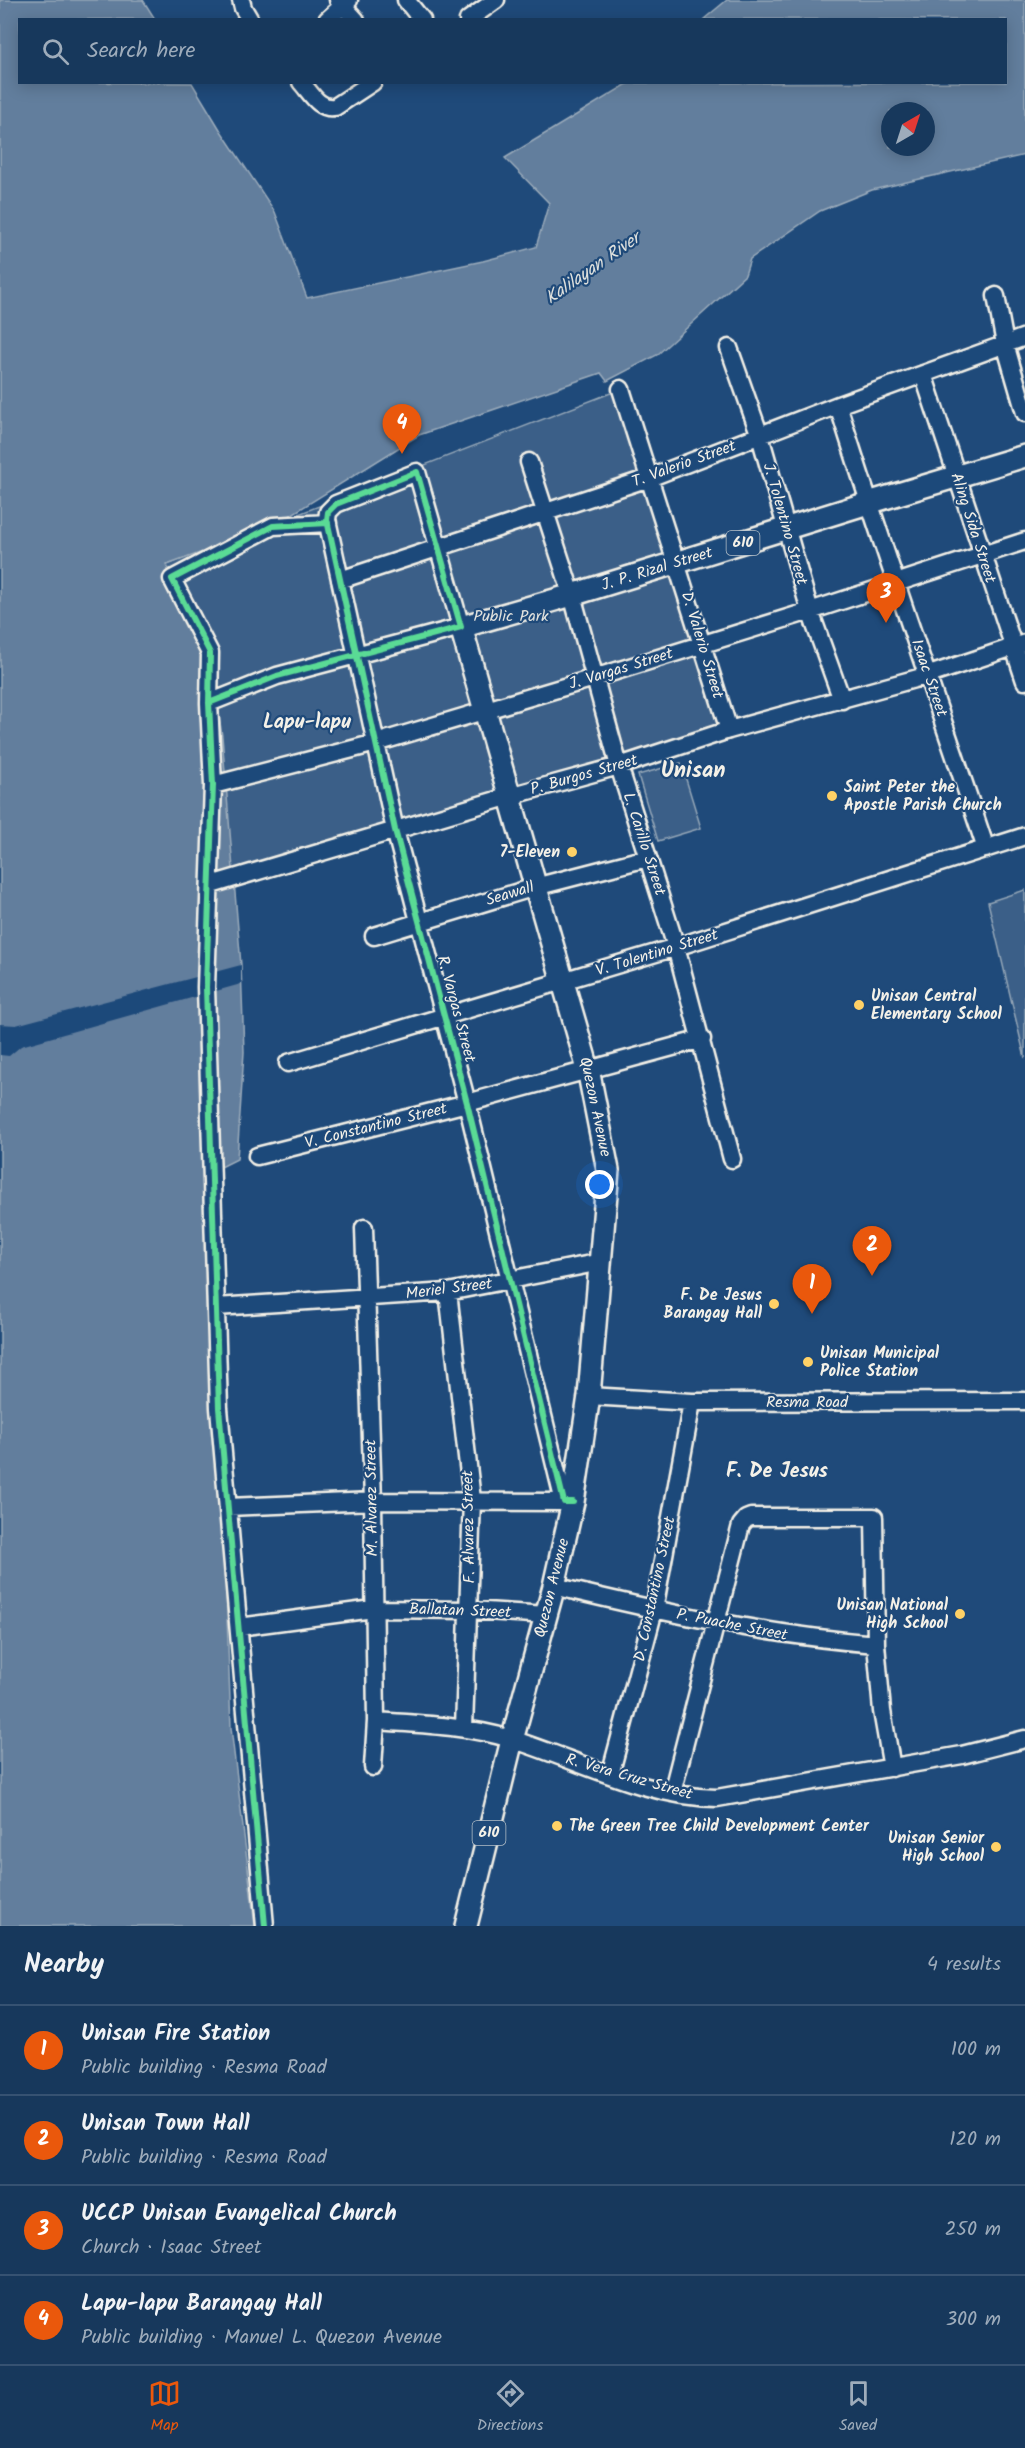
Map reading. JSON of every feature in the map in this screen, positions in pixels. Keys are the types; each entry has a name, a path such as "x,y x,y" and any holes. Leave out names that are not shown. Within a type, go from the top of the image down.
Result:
{"main road":[{"name":"J. P. Rizal Street","path":"461,627 1025,456"},
{"name":"Quezon Avenue","path":"461,627 588,1069 608,1170 589,1396 554,1586 512,1740"},
{"name":"610","path":"466,1926 512,1740"}],"street":[{"path":"241,0 249,18"},
{"path":"406,0 421,18"},
{"path":"471,18 496,0"},
{"path":"329,18 344,2 355,18"},
{"path":"303,84 320,104 330,108 370,84"},
{"path":"996,296 1005,344 1025,413"},
{"name":"T. Valerio Street","path":"340,580 649,477 1025,337"},
{"name":"J. Tolentino Street","path":"729,348 760,436 810,611 842,700"},
{"name":"Aling Sida Street","path":"923,374 982,555 1019,645 1025,681"},
{"name":"D. Valerio Street","path":"621,388 729,730"},
{"name":"Isaac Street","path":"838,405 868,503 929,675 986,849"},
{"name":"L. Carillo Street","path":"529,462 572,595 619,766 676,947 732,1159"},
{"path":"209,703 277,676 461,627 417,472 336,504 328,518 273,526 172,579 210,652 209,703 213,785 206,987 219,1408 265,1926"},
{"name":"R. Vargas Street","path":"328,518 395,830 445,1015 510,1281 568,1502"},
{"name":"J. Vargas Street","path":"213,785 376,743 594,678 1025,541"},
{"name":"P. Burgos Street","path":"211,885 619,766 729,730 929,675 1019,645"},
{"name":"V. Tolentino Street","path":"288,1063 676,947 1025,836"},
{"name":"Seawall","path":"374,936 535,887 647,858"},
{"name":"V. Constantino Street","path":"257,1156 467,1103 702,1039"},
{"name":"M. Alvarez Street","path":"364,1228 373,1501 376,1721 373,1767"},
{"name":"Meriel Street","path":"216,1307 448,1292 601,1262"},
{"name":"F. Alvarez Street","path":"448,1292 472,1500 470,1610 464,1728"},
{"name":"Resma Road","path":"589,1396 692,1402 1025,1401"},
{"name":"D. Constantino Street","path":"610,1775 654,1610 692,1402"},
{"path":"228,1507 373,1501 568,1502"},
{"path":"672,1793 741,1525 746,1519 874,1517 876,1644 882,1711 892,1768"},
{"name":"P. Puache Street","path":"554,1586 654,1610 775,1634 876,1644"},
{"name":"Ballatan Street","path":"239,1627 373,1609 470,1610 547,1615"},
{"name":"R. Vera Cruz Street","path":"376,1721 464,1728 512,1740 610,1775 696,1798 717,1798 892,1768 962,1755 1025,1739"}],"green space":[{"name":"Public Park","path":"621,389 729,730 211,885 167,565"},
{"path":"681,763 701,828 658,841 638,775"},
{"path":"1025,890 1025,1058 988,902"}],"water":[{"name":"Kalilayan River","path":"0,0 143,0 154,18 18,18 18,84 193,84 275,212 307,298 483,261 536,247 549,203 505,158 627,84 1007,84 1007,18 705,18 727,0 1025,0 1025,155 872,190 820,211 750,259 745,275 657,355 607,381 601,373 419,435 273,526 167,565 210,653 222,736 241,965 244,1052 237,1159 211,1172 231,1728 255,1926 0,1926"}],"pier":[{"path":"241,965 241,984 21,1046 9,1056 0,1055 0,1024 16,1025"}],"cycle path":[{"path":"209,703 277,676 461,627 417,472 336,504 328,512 327,520 395,830 467,1103 564,1502 573,1502"},
{"path":"265,1926 219,1408 206,987 213,785 209,703 210,653 172,579 273,526 328,523"}],"place":[{"name":"Lapu-lapu Barangay Hall","path":"402,454"},
{"name":"UCCP Unisan Evangelical Church","path":"886,623"},
{"name":"Saint Peter the Apostle Parish Church","path":"832,796"},
{"name":"7-Eleven","path":"572,852"},
{"name":"Unisan Central Elementary School","path":"859,1005"},
{"name":"Unisan Town Hall","path":"872,1276"},
{"name":"F. De Jesus Barangay Hall","path":"774,1304"},
{"name":"Unisan Fire Station","path":"812,1314"},
{"name":"Unisan Municipal Police Station","path":"808,1362"},
{"name":"Unisan National High School","path":"960,1614"},
{"name":"The Green Tree Child Development Center","path":"557,1826"},
{"name":"Unisan Senior High School","path":"996,1847"}],"district":[{"name":"Lapu-lapu","path":"307,723"},
{"name":"Unisan","path":"693,771"},
{"name":"F. De Jesus","path":"777,1472"}]}
